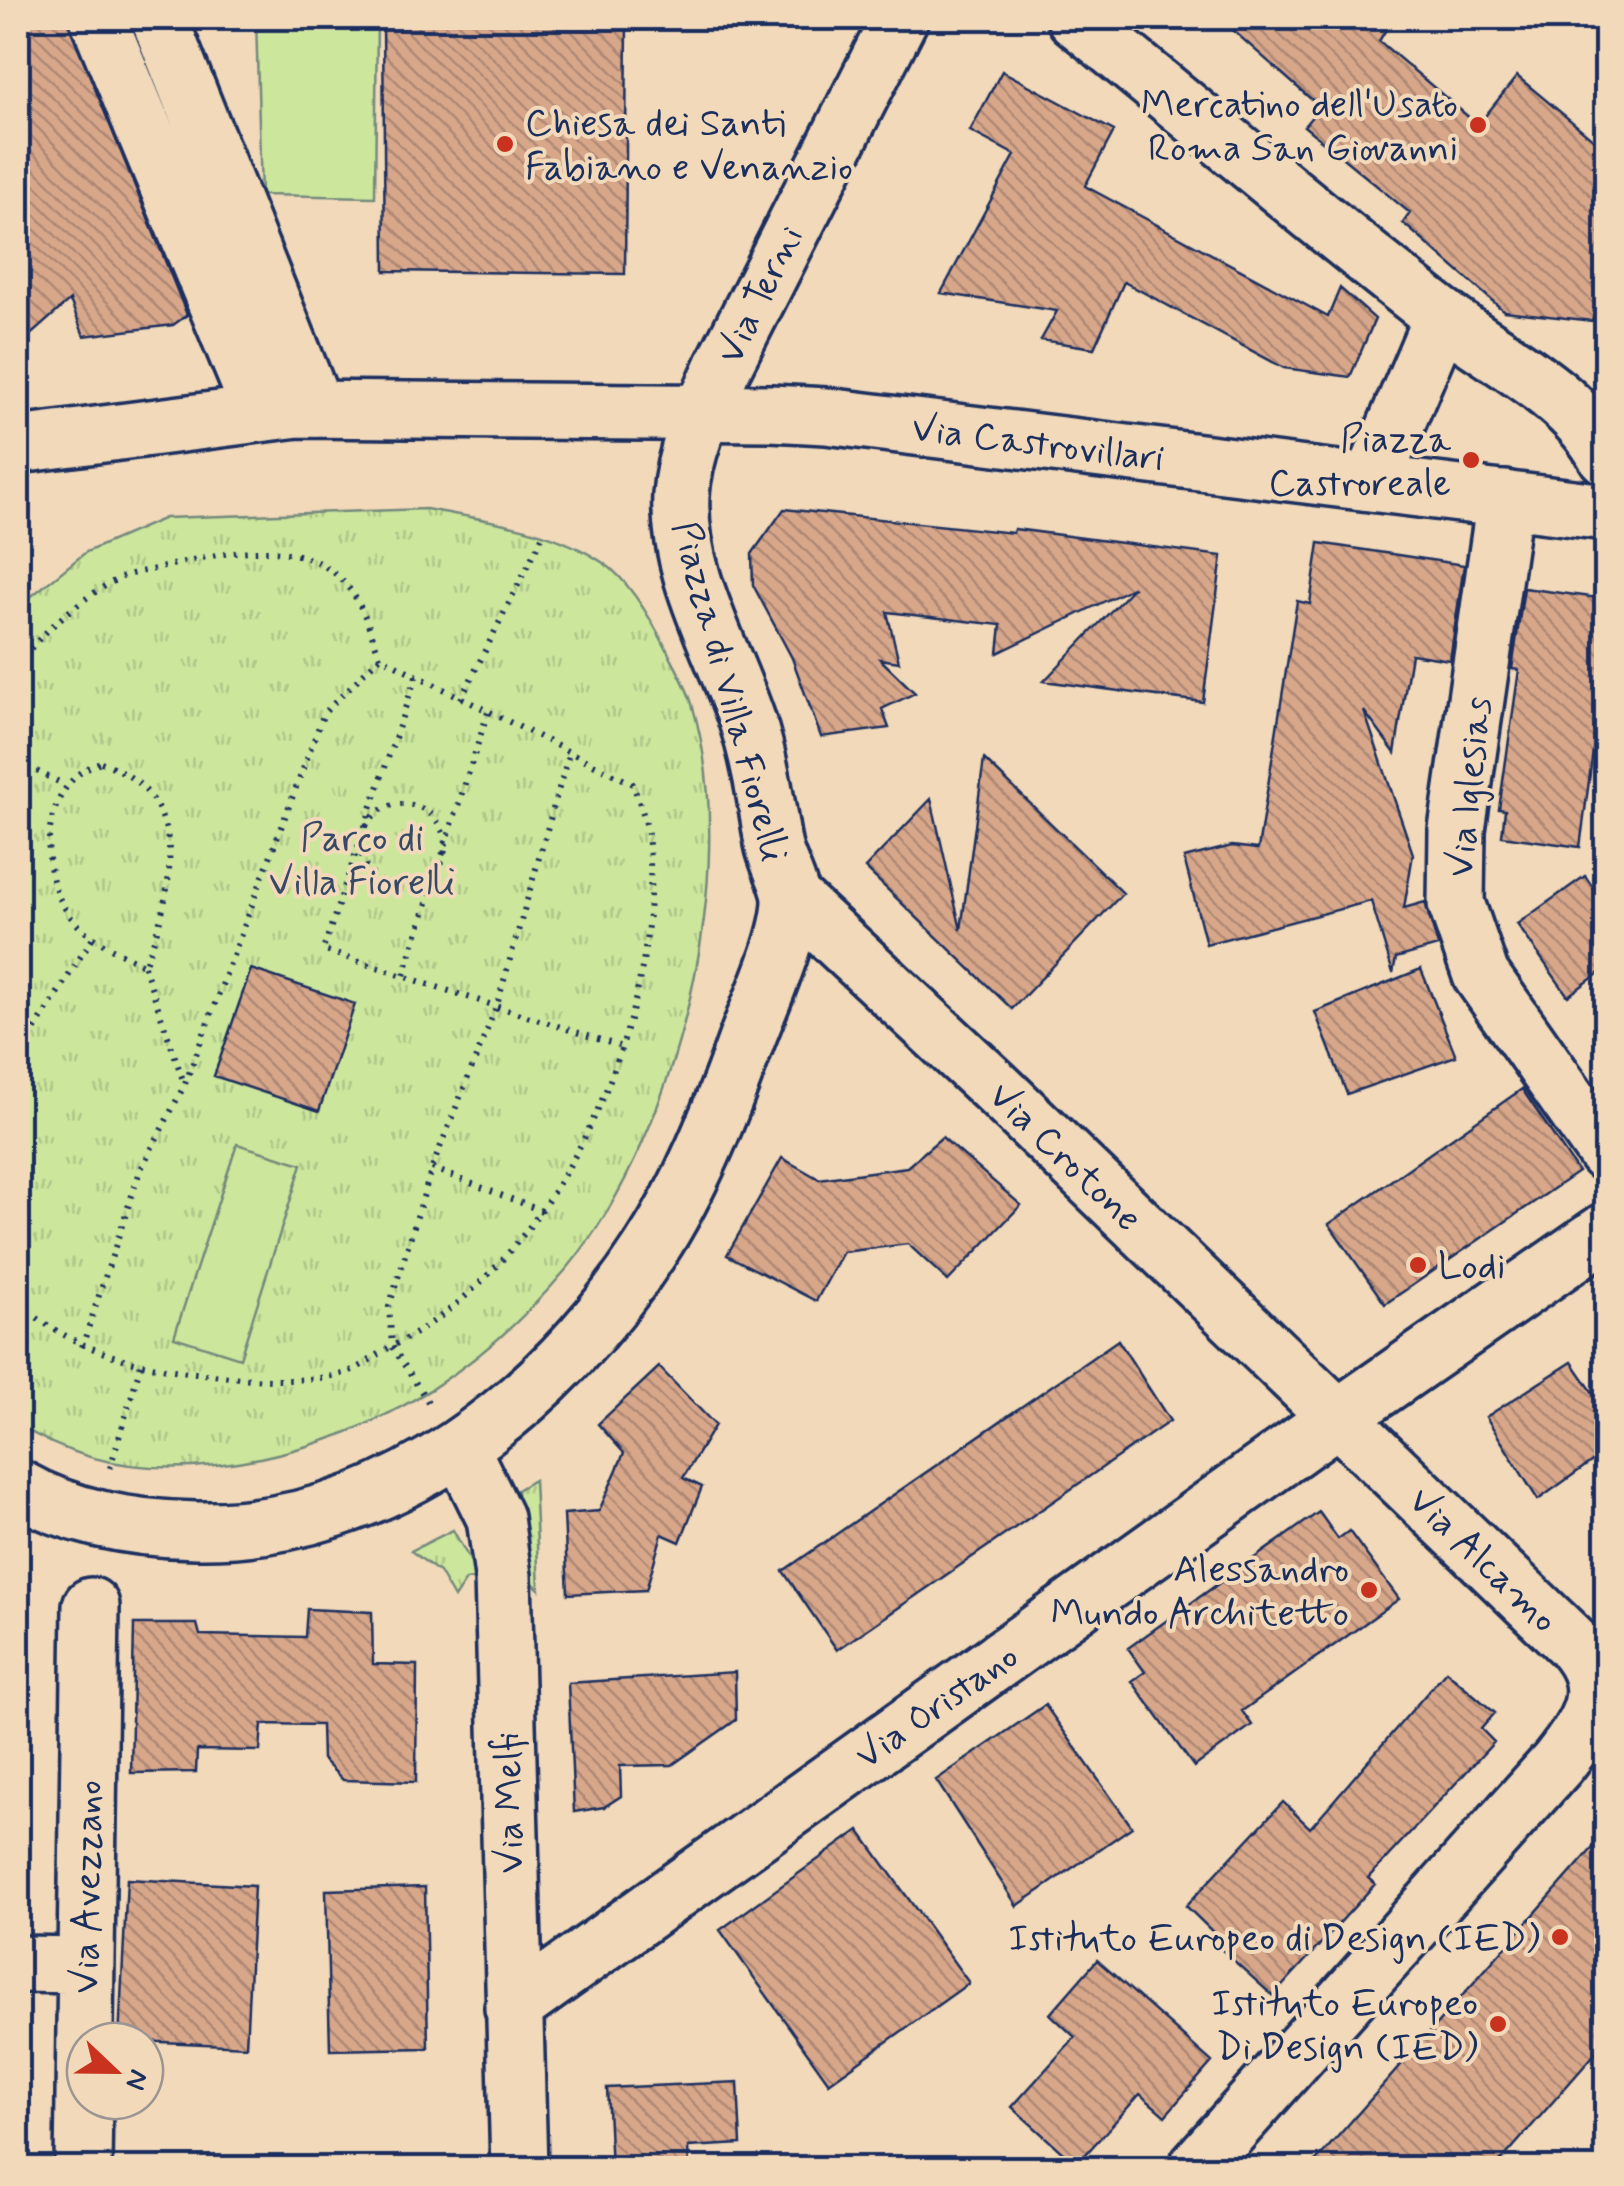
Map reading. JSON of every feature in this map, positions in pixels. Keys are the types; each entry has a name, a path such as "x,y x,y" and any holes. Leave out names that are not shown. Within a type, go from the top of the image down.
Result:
{"street":[{"path":"98,18 261,412"},
{"path":"158,18 315,408"},
{"name":"Via Terni","path":"703,410 761,285 900,18"},
{"path":"1074,18 1442,316 1544,389 1605,445"},
{"path":"1442,316 1372,482 1606,512"},
{"path":"18,445 315,408 703,410"},
{"name":"Via Castrovillari","path":"703,410 826,416 1372,482"},
{"name":"Piazza di Villa Fiorelli","path":"18,1488 96,1517 145,1529 224,1531 285,1522 376,1492 460,1448 555,1369 651,1249 681,1197 730,1088 773,974 791,897 774,854 762,773 747,722 687,558 681,496 703,410"},
{"name":"Via Iglesias","path":"1505,498 1457,830 1456,903 1481,975 1606,1154"},
{"name":"Via Crotone","path":"791,897 995,1087 1337,1418"},
{"name":"Via Oristano","path":"513,2008 1337,1418 1606,1231"},
{"name":"Via Alcamo","path":"1196,2168 1558,1763 1596,1703 1590,1666 1574,1645 1337,1418"},
{"name":"Via Melfi","path":"460,1448 496,1518 503,1576 520,2168"},
{"name":"Via Avezzano","path":"82,2168 91,1606"},
{"path":"18,1964 84,1965"}],"path":[{"path":"461,699 545,531"},
{"path":"18,666 57,623 117,579 206,556 259,550 300,556 348,586 380,657 632,784 648,832 644,933 636,990 619,1046 577,1156 542,1211 481,1286 343,1374 258,1380 141,1364 82,1347 18,1302"},
{"path":"82,1347 140,1171 185,1084 324,713 380,657"},
{"path":"416,676 365,830 361,842 369,870 390,886 418,885 440,867 445,854 441,828 423,808 395,804 382,809 365,830 322,950 619,1046"},
{"path":"404,974 488,712"},
{"path":"460,1448 392,1346 389,1307 432,1168 496,1006 568,753"},
{"path":"18,762 65,785"},
{"path":"144,966 160,927 173,870 164,822 141,786 102,762 80,768 65,785 54,812 48,847 53,882 68,914 93,937 144,966 185,1084"},
{"path":"18,1056 93,937"},
{"path":"432,1168 542,1211"},
{"path":"96,1517 141,1364"}],"green space":[{"path":"256,18 377,18 375,197 261,195"},
{"name":"Parco di Villa Fiorelli","path":"426,509 541,534 605,564 642,606 687,691 706,770 709,843 704,920 690,997 669,1074 641,1145 608,1210 569,1266 504,1334 431,1389 350,1431 260,1458 166,1468 105,1461 75,1452 18,1424 18,607 86,552 165,518"},
{"path":"237,1144 302,1164 240,1358 174,1337"},
{"path":"534,1480 539,1589 522,1573 517,1490"},
{"path":"453,1530 480,1578 466,1580 454,1598 439,1572 411,1551"}],"building":[{"path":"18,18 67,18 187,315 173,325 84,336 70,300 18,346"},
{"name":"Chiesa dei Santi Fabiano e Venanzio","path":"383,18 627,18 625,274 385,271"},
{"path":"1219,18 1393,18 1379,41 1478,125 1517,76 1606,150 1606,288 1592,321 1504,311 1403,223 1410,213 1304,126 1320,107"},
{"path":"1002,71 1114,131 1085,186 1328,317 1340,288 1375,319 1350,377 1284,368 1124,282 1094,348 1041,340 1057,311 941,293 1015,155 970,131"},
{"path":"784,509 1013,533 1014,529 1222,556 1203,702 1044,681 1134,587 998,653 1001,625 887,612 899,662 880,659 915,693 882,709 889,728 821,737 792,658 753,585 752,554"},
{"path":"1319,543 1464,565 1450,660 1411,654 1395,753 1364,711 1413,854 1404,908 1425,902 1438,946 1396,958 1393,973 1371,901 1206,944 1184,858 1232,846 1258,849 1297,601 1310,604"},
{"path":"1524,588 1606,599 1606,730 1596,729 1580,847 1502,836 1505,810 1499,809 1519,670 1512,669"},
{"path":"984,759 1123,893 1012,1009 865,868 931,799 961,930"},
{"path":"1585,876 1606,906 1606,968 1568,996 1517,924"},
{"path":"251,969 355,1004 319,1111 214,1076"},
{"path":"1421,969 1456,1056 1347,1094 1315,1012"},
{"path":"1522,1089 1578,1172 1385,1304 1329,1224"},
{"path":"942,1137 1021,1205 948,1281 908,1244 843,1252 816,1301 727,1255 782,1158 819,1179 907,1167"},
{"path":"1118,1340 1170,1421 837,1650 783,1571"},
{"path":"1572,1362 1606,1412 1606,1451 1538,1500 1486,1417"},
{"path":"659,1367 715,1425 683,1478 702,1487 680,1542 662,1534 646,1590 568,1594 564,1514 599,1511 624,1453 598,1424"},
{"path":"1319,1512 1338,1539 1349,1531 1399,1599 1242,1711 1252,1725 1194,1767 1132,1681 1145,1672 1128,1648"},
{"path":"307,1609 372,1612 373,1664 417,1665 416,1782 343,1780 322,1759 321,1725 262,1724 260,1751 197,1750 196,1772 131,1773 134,1624 197,1624 200,1635 305,1637"},
{"path":"1446,1671 1495,1713 1481,1729 1494,1742 1368,1878 1375,1884 1273,1996 1211,1940 1216,1935 1186,1906 1283,1802 1310,1828"},
{"path":"735,1672 736,1720 672,1765 620,1766 621,1796 604,1807 574,1812 568,1683"},
{"path":"1045,1705 1132,1827 1017,1906 936,1780"},
{"path":"859,1830 969,1983 829,2083 720,1930"},
{"name":"Istituto Europeo di Design (IED)","path":"1606,1833 1606,2041 1495,2168 1310,2168"},
{"path":"127,1879 254,1886 246,2046 165,2042 165,2021 120,2021"},
{"path":"425,1887 428,2048 330,2050 326,1890"},
{"path":"1097,1960 1212,2062 1165,2116 1140,2094 1076,2165 1012,2107 1075,2037 1050,2014"},
{"path":"738,2082 741,2144 688,2147 689,2168 611,2168 607,2088"}],"place":[{"name":"Mercatino dell'Usato Roma San Giovanni","path":"1478,125"},
{"name":"Chiesa dei Santi Fabiano e Venanzio","path":"505,144"},
{"name":"Piazza Castroreale","path":"1471,460"},
{"name":"Lodi","path":"1418,1265"},
{"name":"Alessandro Mundo Architetto","path":"1369,1590"},
{"name":"Istituto Europeo di Design (IED)","path":"1560,1937"},
{"name":"Istituto Europeo Di Design (IED)","path":"1498,2024"}]}
